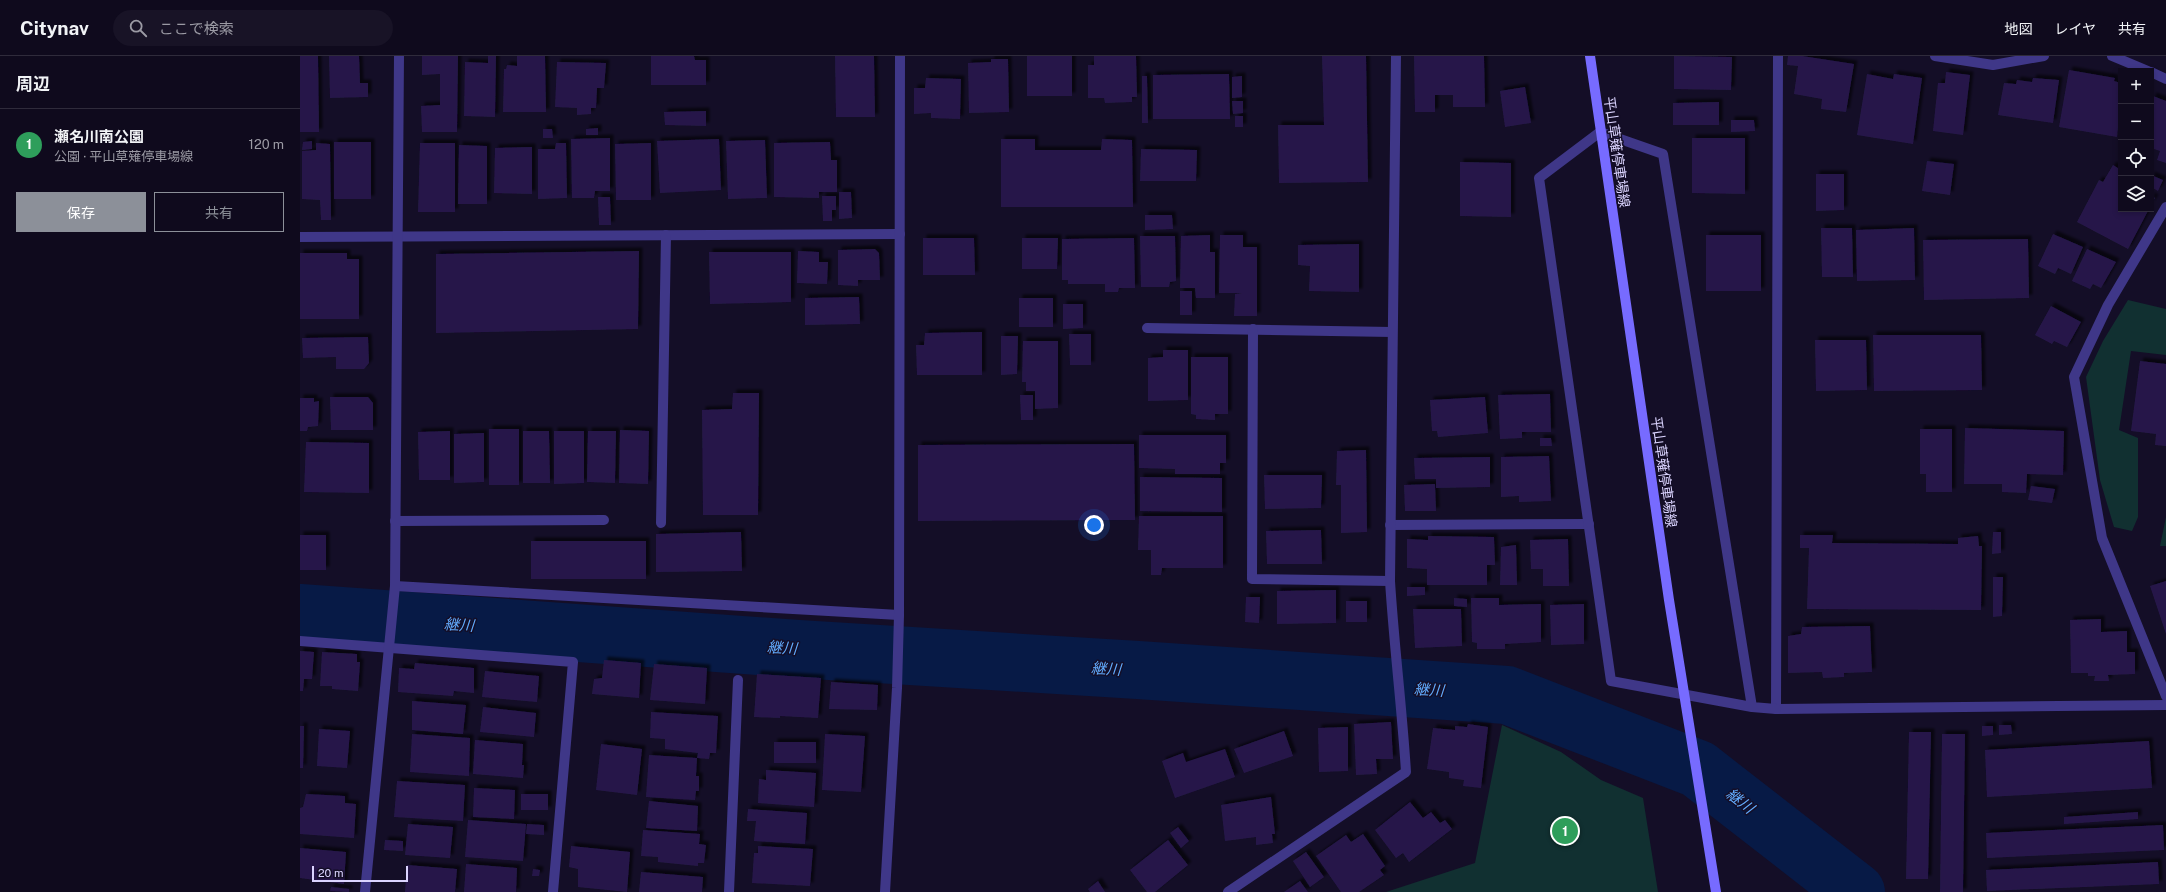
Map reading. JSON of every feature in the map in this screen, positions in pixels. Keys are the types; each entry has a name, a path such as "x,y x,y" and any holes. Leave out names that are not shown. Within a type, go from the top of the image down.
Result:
{"main road":[{"name":"平山草薙停車場線","path":"1590,56 1669,600 1716,892"}],"street":[{"path":"365,892 395,586 396,237 399,56"},
{"path":"885,892 898,688 900,56"},
{"path":"1228,892 1406,772 1403,716 1395,658 1390,581 1396,56"},
{"path":"1776,710 1778,56"},
{"path":"1935,56 1993,65 2044,56"},
{"path":"2112,56 2141,68"},
{"path":"2154,73 2166,78"},
{"path":"1752,707 1663,154 1600,132 1539,178 1611,681 1752,707 1776,710 2166,705"},
{"path":"2166,207 2108,305 2074,377 2102,538 2166,696"},
{"path":"300,237 900,234"},
{"path":"661,523 666,235"},
{"path":"1147,328 1392,332"},
{"path":"1253,330 1252,578 1390,581"},
{"path":"395,521 604,520"},
{"path":"1390,525 1589,524"},
{"path":"395,586 899,615"},
{"path":"300,641 573,662 553,892"},
{"path":"729,892 738,680"}],"green space":[{"path":"2128,300 2166,309 2166,355 2131,351 2119,430 2138,438 2138,517 2132,531 2114,527 2100,480 2086,377 2103,341"},
{"path":"2166,517 2166,546 2160,546"},
{"path":"1502,725 1561,752 1601,780 1643,798 1658,892 1386,892 1475,863"}],"building":[{"path":"300,56 318,56 319,132 300,132"},
{"path":"329,56 359,56 360,83 368,83 368,97 330,98"},
{"path":"422,56 458,56 457,132 422,132 421,106 440,105 440,74 422,75"},
{"path":"488,56 496,56 495,117 464,116 465,62 488,63"},
{"path":"517,56 545,56 546,112 503,112 504,69 506,69 507,65 517,66"},
{"path":"651,56 694,56 695,60 706,60 706,85 651,85"},
{"path":"835,56 874,56 875,117 836,117"},
{"path":"1027,56 1072,56 1072,96 1027,96"},
{"path":"1094,56 1136,56 1137,97 1132,97 1132,102 1105,103 1104,98 1088,98 1088,65 1094,65"},
{"path":"1322,56 1366,56 1368,182 1279,183 1278,125 1324,125"},
{"path":"1414,56 1484,56 1485,107 1453,107 1453,95 1435,95 1435,112 1415,112"},
{"path":"1674,56 1732,57 1731,90 1674,89"},
{"path":"1788,56 1802,56 1854,64 1846,112 1821,109 1822,99 1794,94 1798,66 1787,65"},
{"path":"991,59 1008,59 1009,112 969,113 968,63 991,62"},
{"path":"557,62 606,63 604,88 597,88 596,108 591,108 591,114 577,115 577,108 555,107"},
{"path":"2069,70 2115,78 2114,81 2118,82 2117,137 2059,127"},
{"path":"1946,72 1970,75 1963,135 1933,131 1938,83 1945,83"},
{"path":"1229,74 1230,119 1153,119 1153,75"},
{"path":"1867,74 1893,79 1894,74 1922,78 1913,144 1857,135"},
{"path":"1142,76 1147,76 1148,123 1142,123"},
{"path":"1242,76 1242,97 1232,98 1232,77"},
{"path":"926,78 961,79 960,119 931,118 931,113 914,114 914,88 925,88"},
{"path":"2033,78 2059,80 2053,123 1998,115 2004,83 2016,84 2017,80 2032,82"},
{"path":"1525,87 1531,123 1505,127 1500,91"},
{"path":"2154,96 2166,101 2166,163 2157,160 2160,151 2154,149"},
{"path":"1232,101 1243,101 1243,113 1233,114"},
{"path":"1719,102 1719,125 1673,125 1673,103"},
{"path":"706,111 706,126 665,125 664,112"},
{"path":"1235,116 1243,116 1243,127 1235,127"},
{"path":"1731,120 1754,120 1755,131 1731,132"},
{"path":"598,128 598,135 586,135 586,129"},
{"path":"543,129 552,129 553,138 543,138"},
{"path":"610,138 610,191 595,191 594,198 572,198 571,139"},
{"path":"1692,138 1745,138 1745,194 1692,193"},
{"path":"719,139 721,190 660,193 657,141"},
{"path":"1001,139 1035,139 1035,150 1101,150 1102,139 1132,140 1133,207 1001,207"},
{"path":"765,140 767,198 728,199 726,141"},
{"path":"312,141 312,149 302,150 303,142"},
{"path":"334,142 371,142 371,199 334,199"},
{"path":"830,142 831,160 837,160 837,192 819,192 819,198 774,197 774,143"},
{"path":"316,143 330,144 331,220 321,220 320,200 302,199 302,151 316,150"},
{"path":"420,143 455,143 455,212 418,212"},
{"path":"556,143 566,143 567,198 538,199 538,149 555,149"},
{"path":"651,143 651,200 616,200 615,144"},
{"path":"459,145 487,146 487,204 458,204"},
{"path":"532,147 532,194 494,193 495,148"},
{"path":"1141,149 1197,150 1196,181 1140,181"},
{"path":"1927,161 1954,164 1950,195 1922,191"},
{"path":"1460,162 1511,163 1511,217 1460,216"},
{"path":"2113,165 2118,168 2118,212 2147,212 2128,249 2077,222 2099,180 2103,182"},
{"path":"1816,174 1844,174 1844,210 1816,211"},
{"path":"2154,176 2163,180 2158,191 2154,189"},
{"path":"839,192 851,192 852,218 839,219"},
{"path":"822,196 836,196 836,210 832,210 832,221 823,221"},
{"path":"598,197 610,197 611,225 599,225"},
{"path":"1145,215 1172,215 1173,229 1145,230"},
{"path":"1821,228 1852,228 1853,277 1822,277"},
{"path":"1914,228 1915,280 1857,281 1856,230"},
{"path":"2053,234 2083,247 2071,274 2058,268 2055,274 2038,266"},
{"path":"1210,235 1210,252 1215,252 1215,298 1196,298 1195,288 1180,288 1181,236"},
{"path":"1220,235 1243,235 1243,247 1257,247 1257,316 1234,316 1235,294 1242,293 1219,293"},
{"path":"1706,235 1761,235 1761,291 1706,291"},
{"path":"1140,236 1175,236 1176,281 1170,282 1169,287 1141,287"},
{"path":"923,238 974,238 975,275 923,275"},
{"path":"1022,238 1058,238 1057,269 1022,269"},
{"path":"1134,238 1135,288 1119,288 1118,292 1105,292 1105,284 1068,284 1068,280 1062,280 1062,239"},
{"path":"2028,239 2029,298 1924,300 1923,240"},
{"path":"1359,244 1359,292 1309,291 1310,266 1298,265 1298,245"},
{"path":"875,249 879,253 880,280 858,280 858,286 838,285 838,250"},
{"path":"2087,249 2116,262 2101,288 2093,284 2090,289 2072,281"},
{"path":"639,251 638,329 436,333 436,254"},
{"path":"798,251 819,252 819,262 828,262 827,284 797,283"},
{"path":"709,252 791,252 791,302 710,304"},
{"path":"300,253 347,253 347,259 359,259 359,319 300,319"},
{"path":"1180,291 1192,291 1192,315 1180,315"},
{"path":"859,297 860,324 805,325 805,298"},
{"path":"1019,298 1053,298 1053,327 1019,327"},
{"path":"1063,304 1083,304 1083,328 1063,329"},
{"path":"2051,306 2081,322 2067,347 2054,341 2052,344 2035,335"},
{"path":"982,332 982,375 917,375 916,345 924,345 925,333"},
{"path":"1069,334 1091,334 1091,365 1070,365"},
{"path":"1873,335 1981,335 1982,390 1874,391"},
{"path":"1001,336 1018,336 1017,374 1001,375"},
{"path":"368,337 369,363 364,369 336,369 336,357 303,358 302,338"},
{"path":"1815,340 1866,340 1867,390 1816,391"},
{"path":"1023,341 1058,341 1058,408 1035,409 1035,391 1026,391 1026,382 1022,382"},
{"path":"1163,350 1188,350 1188,400 1148,401 1148,358 1163,357"},
{"path":"1191,357 1228,357 1228,414 1215,414 1215,420 1196,419 1196,415 1191,414"},
{"path":"2140,361 2166,364 2166,446 2155,445 2156,434 2131,431"},
{"path":"733,393 759,393 758,515 703,515 702,410 732,409"},
{"path":"1550,394 1551,432 1522,432 1522,438 1500,439 1498,395"},
{"path":"1020,395 1033,395 1033,420 1021,420"},
{"path":"330,397 368,397 373,403 373,430 331,430"},
{"path":"1485,397 1488,433 1438,437 1437,431 1432,431 1430,400"},
{"path":"300,398 314,398 314,402 319,401 318,426 308,427 307,431 300,431"},
{"path":"1965,428 2064,431 2063,475 2027,474 2026,493 2002,492 2002,484 1964,484"},
{"path":"489,429 519,429 519,485 489,485"},
{"path":"1920,429 1952,429 1952,492 1926,492 1926,474 1920,474"},
{"path":"620,430 649,431 648,484 619,483"},
{"path":"450,431 450,480 419,480 418,432"},
{"path":"523,431 549,431 550,483 523,483"},
{"path":"554,431 584,431 584,483 554,484"},
{"path":"588,431 616,431 615,483 587,482"},
{"path":"484,433 484,482 454,483 454,434"},
{"path":"1139,435 1226,435 1226,463 1220,463 1220,474 1175,474 1175,469 1139,468"},
{"path":"1540,438 1551,438 1552,446 1540,446"},
{"path":"306,442 369,443 369,493 304,492"},
{"path":"1134,444 1135,520 918,521 918,445"},
{"path":"1366,450 1367,532 1341,533 1341,485 1336,485 1337,451"},
{"path":"1549,456 1551,501 1519,502 1519,496 1501,497 1501,457"},
{"path":"1490,457 1490,487 1436,488 1436,479 1415,479 1414,458"},
{"path":"1264,475 1322,475 1321,508 1265,509"},
{"path":"1140,477 1222,478 1222,512 1140,511"},
{"path":"1435,484 1436,511 1405,511 1404,485"},
{"path":"2031,486 2055,489 2052,503 2028,500"},
{"path":"1139,516 1223,516 1223,568 1162,568 1161,575 1151,575 1151,550 1138,550"},
{"path":"1321,530 1322,564 1267,564 1266,531"},
{"path":"741,532 742,571 656,572 656,534"},
{"path":"1993,532 2001,532 2001,553 1992,554"},
{"path":"300,535 326,535 326,570 300,570"},
{"path":"1800,535 1833,535 1832,543 1958,544 1958,538 1978,536 1979,546 1982,546 1981,610 1807,609 1809,548 1800,548"},
{"path":"1428,536 1494,537 1495,565 1487,565 1487,585 1427,585 1427,569 1407,568 1407,539 1428,540"},
{"path":"1568,539 1569,586 1543,586 1543,569 1531,569 1530,540"},
{"path":"531,541 646,541 646,579 531,579"},
{"path":"1516,545 1517,585 1500,585 1501,547"},
{"path":"1993,577 2003,577 2002,616 1993,617"},
{"path":"2166,581 2166,634 2150,586"},
{"path":"1407,587 1425,587 1425,595 1407,596"},
{"path":"1336,590 1336,623 1277,624 1277,591"},
{"path":"1246,597 1260,597 1259,623 1245,622"},
{"path":"1454,598 1467,599 1467,607 1454,606"},
{"path":"1471,598 1499,598 1499,605 1541,604 1541,642 1505,644 1505,649 1477,649 1477,643 1472,642"},
{"path":"1346,601 1367,601 1367,622 1346,622"},
{"path":"1584,604 1584,644 1551,645 1550,605"},
{"path":"1413,609 1461,609 1462,646 1415,648"},
{"path":"2101,619 2101,632 2127,631 2127,652 2135,652 2135,674 2108,675 2109,681 2094,681 2095,676 2088,676 2088,673 2071,673 2070,620"},
{"path":"1870,626 1872,672 1844,673 1844,677 1823,678 1822,672 1788,673 1788,636 1801,634 1802,627"},
{"path":"300,651 314,652 312,679 304,679 303,691 300,691"},
{"path":"322,652 357,654 357,662 360,662 358,691 332,689 332,686 320,686"},
{"path":"604,660 641,663 639,698 592,694 594,679 602,678"},
{"path":"415,663 474,668 474,693 454,691 453,696 398,692 399,668 414,669"},
{"path":"654,664 707,668 705,704 650,700"},
{"path":"485,671 539,676 537,702 482,697"},
{"path":"757,674 821,678 818,718 780,716 780,718 754,717"},
{"path":"831,682 878,685 877,710 829,709"},
{"path":"412,701 466,705 463,734 412,730"},
{"path":"483,707 536,713 534,737 480,732"},
{"path":"651,712 718,716 716,753 710,753 709,759 697,758 698,753 665,749 665,739 650,738"},
{"path":"1391,722 1393,759 1376,759 1377,774 1356,775 1354,724"},
{"path":"1468,724 1488,727 1481,788 1463,786 1464,780 1449,778 1449,772 1427,769 1433,728 1455,730 1455,726 1467,727"},
{"path":"1999,725 2011,725 2012,734 1999,735"},
{"path":"300,726 304,726 303,768 300,768"},
{"path":"1982,726 1993,726 1993,735 1982,736"},
{"path":"1348,727 1348,771 1319,772 1318,728"},
{"path":"319,729 350,731 347,768 317,766"},
{"path":"1284,731 1293,756 1244,773 1234,749"},
{"path":"1909,732 1931,732 1928,879 1906,879"},
{"path":"412,734 470,738 469,776 410,772"},
{"path":"825,734 865,736 861,792 822,790"},
{"path":"1942,734 1965,734 1963,892 1940,892"},
{"path":"475,740 523,744 523,778 473,774"},
{"path":"2149,741 2152,788 1987,797 1985,750"},
{"path":"774,742 816,742 816,763 774,763"},
{"path":"601,744 642,749 637,795 596,790"},
{"path":"1225,749 1235,777 1175,798 1162,761 1183,753 1186,762"},
{"path":"649,755 697,758 696,776 699,776 699,791 696,791 695,800 646,797"},
{"path":"766,770 816,773 814,807 758,803 759,779 766,780"},
{"path":"397,781 465,785 463,821 394,817"},
{"path":"474,788 515,790 514,819 473,817"},
{"path":"306,794 345,796 345,803 356,804 354,838 300,834 300,808 303,807"},
{"path":"521,794 548,794 548,810 521,810"},
{"path":"1271,797 1275,834 1272,834 1273,843 1256,845 1256,837 1225,841 1221,805"},
{"path":"649,801 698,806 697,831 646,828"},
{"path":"1410,802 1423,818 1431,812 1440,823 1445,820 1452,829 1409,862 1403,853 1396,858 1375,830"},
{"path":"748,809 807,813 805,844 754,841 756,821 747,821"},
{"path":"2138,812 2138,819 2064,824 2064,817"},
{"path":"468,820 526,824 523,861 465,857"},
{"path":"408,824 453,827 450,858 405,855"},
{"path":"527,824 544,825 544,835 526,834"},
{"path":"2163,825 2164,850 1987,858 1986,833"},
{"path":"1178,827 1189,841 1181,848 1170,833"},
{"path":"643,830 700,834 699,844 706,845 704,863 698,863 698,866 658,862 658,857 641,856"},
{"path":"1363,834 1385,866 1380,870 1384,875 1359,892 1341,892 1316,856 1346,835 1351,842"},
{"path":"385,840 403,841 403,851 384,850"},
{"path":"1168,840 1188,865 1155,892 1147,892 1130,870"},
{"path":"571,846 630,852 627,892 578,887 578,869 569,867"},
{"path":"758,846 813,849 810,886 752,883 754,853 758,853"},
{"path":"300,848 346,852 344,884 300,878"},
{"path":"1306,852 1324,877 1310,887 1293,861"},
{"path":"2158,862 2159,884 1987,891 1986,870"},
{"path":"466,864 517,868 516,892 464,892"},
{"path":"407,865 457,869 455,892 405,892"},
{"path":"533,869 540,870 539,876 532,876"},
{"path":"641,872 703,877 702,892 639,892"},
{"path":"1098,881 1105,892 1090,892 1088,889"},
{"path":"1300,881 1308,892 1284,892"},
{"path":"331,887 349,889 349,892 330,891"}],"waterway":[{"name":"継川","path":"300,613 798,649 1507,695 1698,769 1856,892"}],"place":[{"name":"瀬名川南公園","path":"1565,831"}]}
